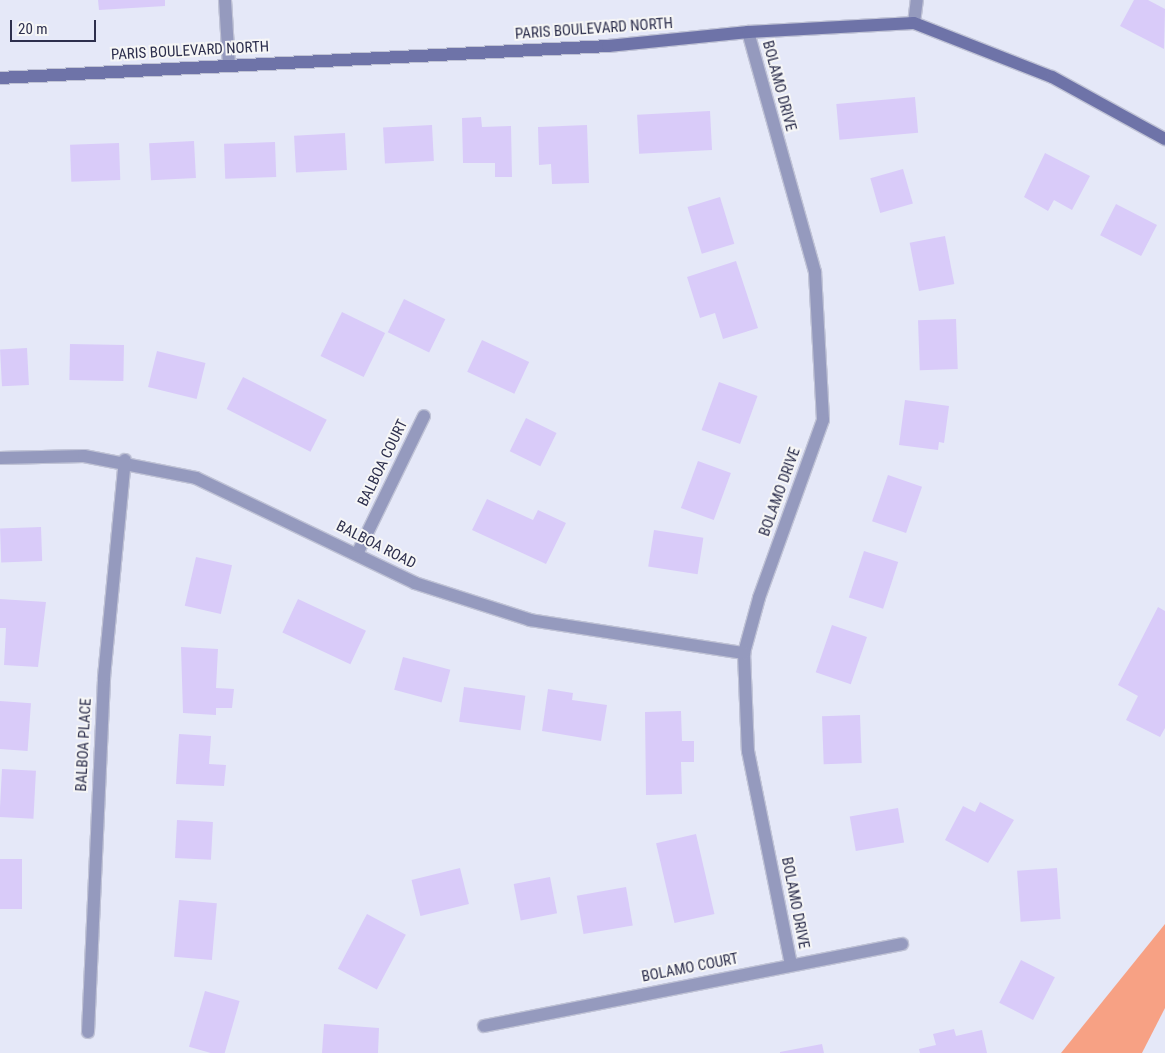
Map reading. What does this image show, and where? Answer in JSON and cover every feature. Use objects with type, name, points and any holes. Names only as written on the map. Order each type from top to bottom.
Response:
[{"type":"street","points":[[225,0],[229,65]]},
{"type":"street","points":[[914,23],[917,0]]},
{"type":"street","name":"PARIS BOULEVARD NORTH","points":[[0,78],[608,46],[748,32],[914,23],[1052,77],[1165,139]]},
{"type":"street","name":"BOLAMO DRIVE","points":[[748,32],[816,272],[823,420],[759,598],[744,653],[748,750],[791,964]]},
{"type":"street","name":"BALBOA COURT","points":[[358,552],[424,416]]},
{"type":"street","name":"BALBOA ROAD","points":[[0,458],[84,456],[125,460],[230,491],[358,552],[415,583],[530,620],[744,653]]},
{"type":"street","name":"BALBOA PLACE","points":[[88,1032],[104,677],[125,460]]},
{"type":"street","name":"BOLAMO COURT","points":[[484,1026],[791,964],[902,944]]},
{"type":"shaded area","points":[[1165,924],[1165,1008],[1142,1053],[1061,1053]]},
{"type":"building","points":[[98,0],[165,0],[165,6],[99,10]]},
{"type":"building","points":[[1134,0],[1148,0],[1165,9],[1164,49],[1120,26]]},
{"type":"building","points":[[915,97],[918,133],[839,140],[836,104]]},
{"type":"building","points":[[710,111],[712,150],[639,154],[637,115]]},
{"type":"building","points":[[481,117],[482,127],[511,126],[512,177],[495,177],[495,163],[463,163],[462,118]]},
{"type":"building","points":[[432,125],[434,161],[385,164],[383,128]]},
{"type":"building","points":[[587,125],[589,183],[552,184],[551,164],[539,165],[538,127]]},
{"type":"building","points":[[345,133],[347,170],[296,173],[294,136]]},
{"type":"building","points":[[194,141],[196,178],[151,180],[149,143]]},
{"type":"building","points":[[275,142],[276,177],[225,179],[224,144]]},
{"type":"building","points":[[119,143],[120,180],[71,182],[70,145]]},
{"type":"building","points":[[1045,153],[1090,176],[1072,210],[1054,200],[1048,211],[1024,197]]},
{"type":"building","points":[[903,169],[913,204],[880,213],[870,178]]},
{"type":"building","points":[[720,197],[734,244],[702,254],[687,207]]},
{"type":"building","points":[[1116,204],[1157,225],[1141,256],[1100,235]]},
{"type":"building","points":[[945,236],[954,284],[919,291],[910,243]]},
{"type":"building","points":[[736,261],[758,328],[723,339],[715,313],[700,318],[687,277]]},
{"type":"building","points":[[404,299],[445,319],[429,352],[388,332]]},
{"type":"building","points":[[342,312],[385,333],[364,377],[321,356]]},
{"type":"building","points":[[956,319],[958,369],[920,370],[918,320]]},
{"type":"building","points":[[482,340],[529,362],[514,394],[467,372]]},
{"type":"building","points":[[70,344],[124,345],[123,381],[69,380]]},
{"type":"building","points":[[27,348],[29,385],[2,386],[0,349]]},
{"type":"building","points":[[157,351],[206,363],[197,399],[148,387]]},
{"type":"building","points":[[243,377],[327,420],[310,452],[227,409]]},
{"type":"building","points":[[719,382],[758,396],[740,444],[702,430]]},
{"type":"building","points":[[905,400],[949,406],[944,443],[939,442],[938,450],[899,445]]},
{"type":"building","points":[[526,418],[557,433],[540,466],[510,451]]},
{"type":"building","points":[[698,461],[731,473],[714,520],[681,508]]},
{"type":"building","points":[[888,475],[922,487],[906,533],[872,521]]},
{"type":"building","points":[[487,499],[533,520],[538,510],[566,523],[546,564],[472,530]]},
{"type":"building","points":[[41,527],[42,561],[1,562],[0,528]]},
{"type":"building","points":[[654,530],[703,538],[698,574],[648,567]]},
{"type":"building","points":[[864,551],[898,562],[883,609],[849,598]]},
{"type":"building","points":[[196,557],[232,565],[221,614],[185,606]]},
{"type":"building","points":[[0,599],[46,602],[38,667],[4,665],[6,628],[0,628]]},
{"type":"building","points":[[298,599],[366,631],[350,664],[282,633]]},
{"type":"building","points":[[1158,607],[1165,611],[1165,728],[1160,737],[1126,720],[1138,696],[1118,685]]},
{"type":"building","points":[[832,625],[867,637],[851,684],[816,672]]},
{"type":"building","points":[[181,647],[218,649],[216,688],[234,689],[232,708],[216,708],[216,715],[183,713]]},
{"type":"building","points":[[403,657],[450,670],[442,703],[394,690]]},
{"type":"building","points":[[464,687],[525,696],[521,730],[459,722]]},
{"type":"building","points":[[548,689],[573,693],[572,700],[607,705],[601,741],[542,731]]},
{"type":"building","points":[[0,701],[31,703],[28,751],[0,749]]},
{"type":"building","points":[[681,711],[682,741],[694,741],[694,762],[681,762],[682,794],[646,795],[645,712]]},
{"type":"building","points":[[860,715],[862,763],[824,764],[822,716]]},
{"type":"building","points":[[179,734],[211,736],[209,764],[226,765],[224,786],[176,784]]},
{"type":"building","points":[[2,769],[36,771],[33,819],[0,817]]},
{"type":"building","points":[[980,802],[1014,820],[988,863],[945,840],[963,806],[975,812]]},
{"type":"building","points":[[898,808],[904,842],[856,851],[850,817]]},
{"type":"building","points":[[177,820],[213,822],[211,860],[175,858]]},
{"type":"building","points":[[696,834],[714,914],[674,923],[656,843]]},
{"type":"building","points":[[0,859],[22,859],[22,909],[0,909]]},
{"type":"building","points":[[460,868],[469,904],[420,916],[411,880]]},
{"type":"building","points":[[1057,868],[1061,919],[1021,922],[1017,871]]},
{"type":"building","points":[[550,877],[557,913],[521,920],[514,884]]},
{"type":"building","points":[[626,887],[633,925],[584,934],[577,896]]},
{"type":"building","points":[[179,900],[217,903],[212,960],[174,957]]},
{"type":"building","points":[[367,914],[406,935],[377,989],[338,969]]},
{"type":"building","points":[[1021,960],[1055,977],[1033,1020],[999,1003]]},
{"type":"building","points":[[205,991],[240,1001],[225,1053],[211,1053],[189,1047]]},
{"type":"building","points":[[324,1024],[379,1028],[378,1053],[322,1053]]},
{"type":"building","points":[[954,1029],[956,1036],[982,1030],[987,1053],[920,1053],[919,1049],[936,1045],[933,1034]]},
{"type":"building","points":[[822,1044],[824,1053],[780,1053],[780,1052]]}]
